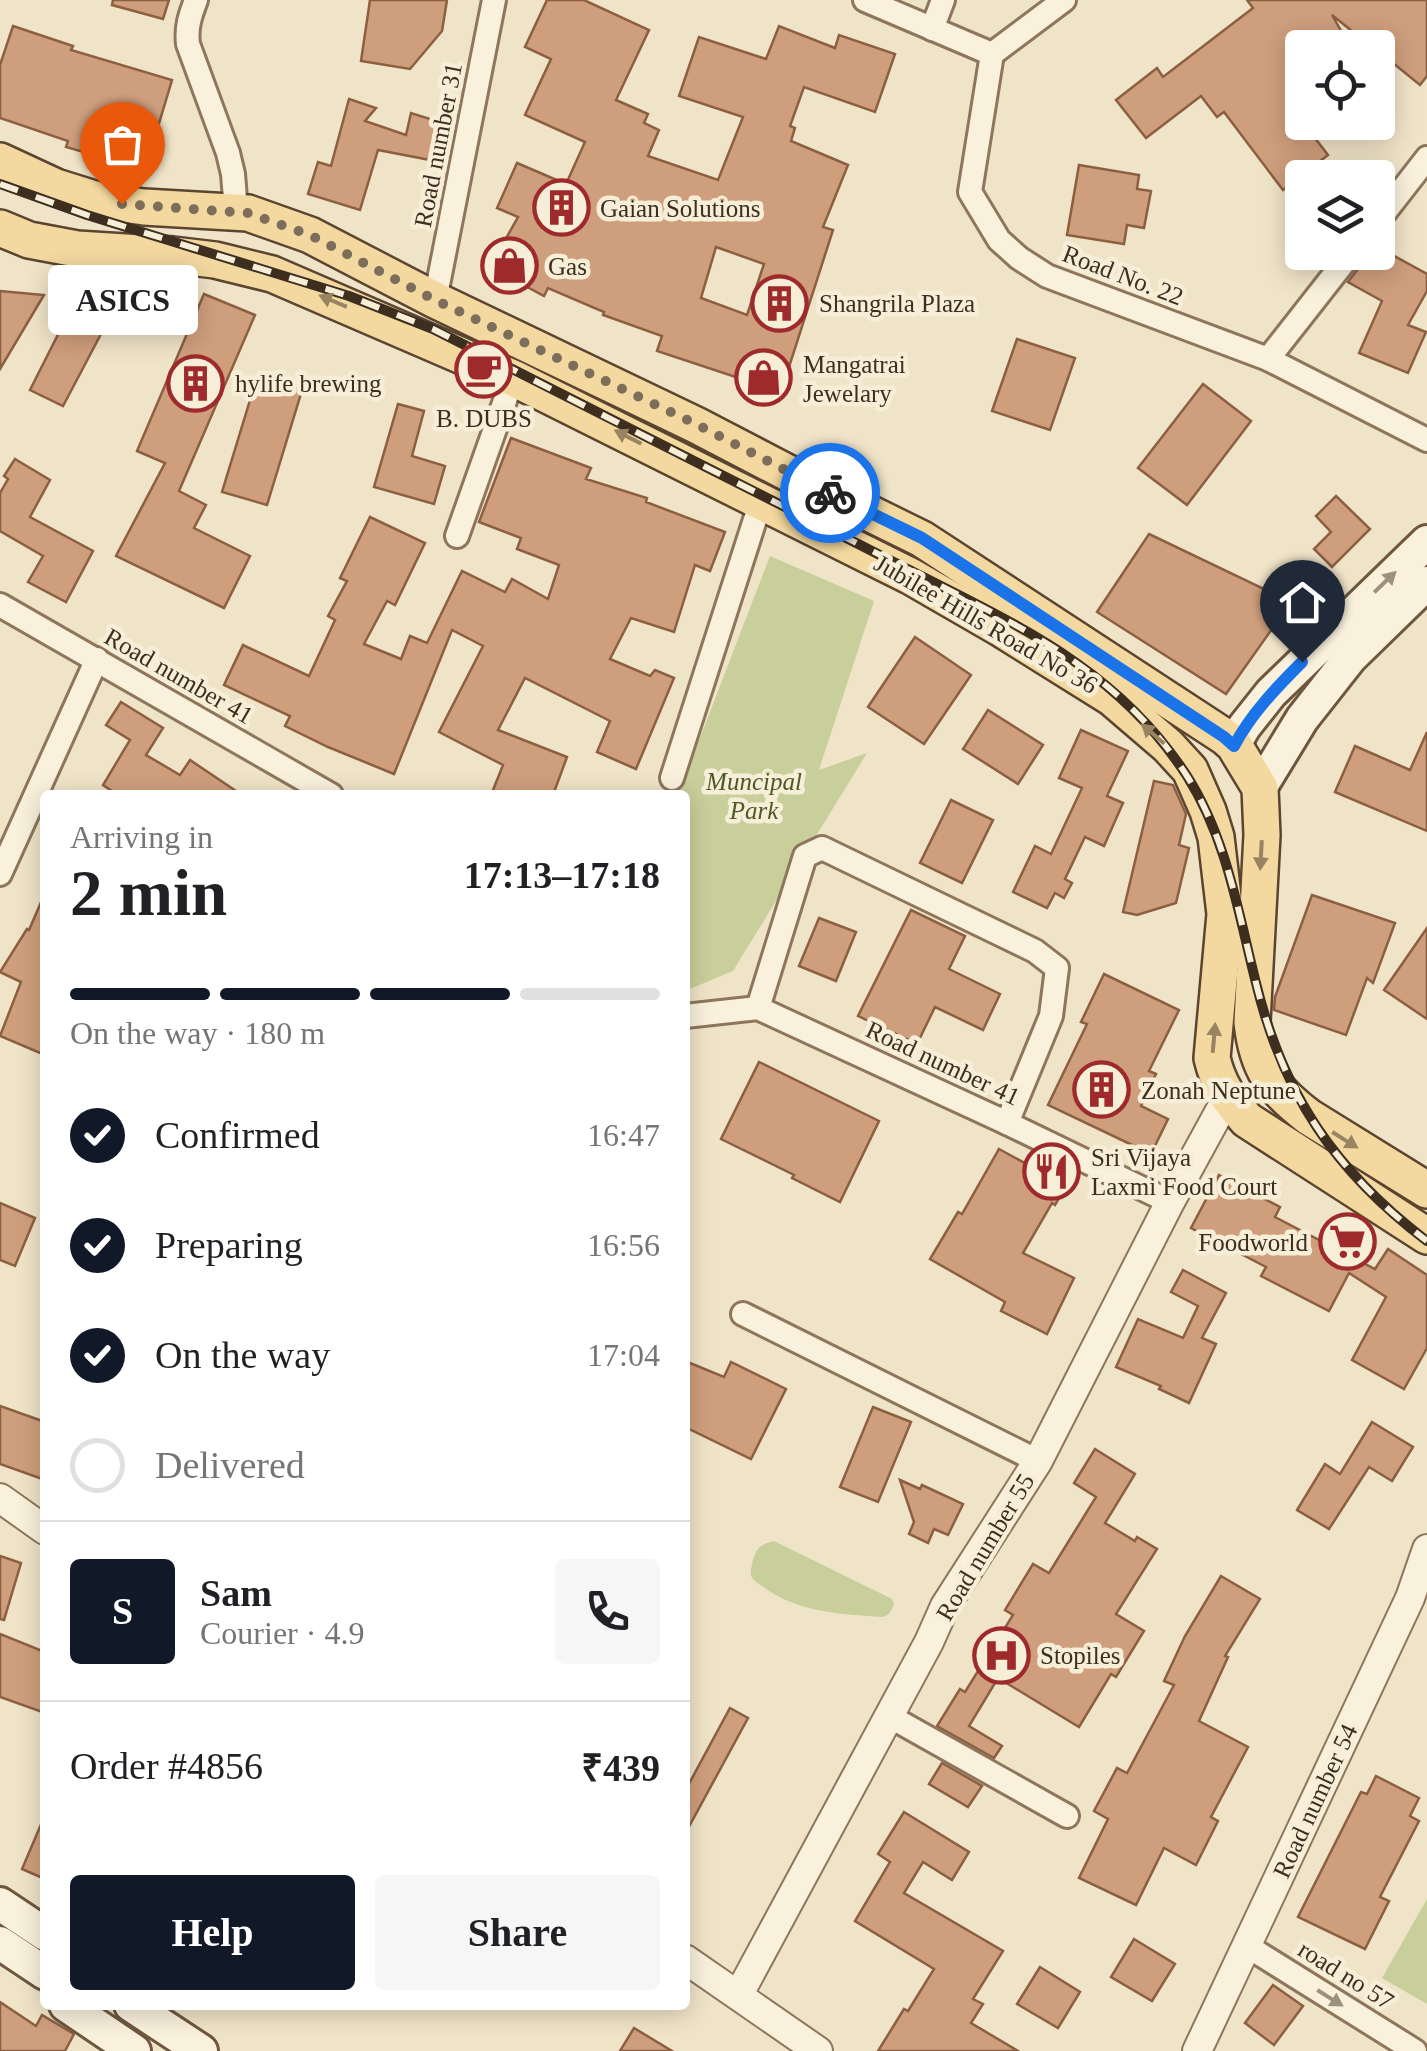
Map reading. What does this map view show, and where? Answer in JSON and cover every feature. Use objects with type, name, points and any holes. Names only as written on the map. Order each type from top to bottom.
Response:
[{"type":"main road","name":"Jubilee Hills Road No 36","points":[[0,161],[56,187],[102,201],[236,211],[310,235],[922,538],[1224,737],[1239,736],[1260,788],[1262,835],[1252,1022],[1255,1050],[1266,1074],[1292,1104],[1427,1190]]},
{"type":"main road","name":"Jubilee Hills Road No 36","points":[[0,228],[30,240],[76,249],[214,260],[272,274],[513,378],[910,576],[1112,698],[1190,770],[1216,837],[1225,914],[1212,1058],[1227,1098]]},
{"type":"main road","points":[[676,461],[696,424]]},
{"type":"main road","points":[[1239,736],[1271,693],[1427,542]]},
{"type":"main road","points":[[1260,788],[1302,719],[1350,658],[1427,583]]},
{"type":"main road","points":[[1271,693],[1272,712],[1279,718],[1288,722],[1302,719]]},
{"type":"main road","points":[[1227,1098],[1246,1120],[1427,1236]]},
{"type":"main road","points":[[0,1904],[40,1931]]},
{"type":"main road","points":[[0,1920],[40,1946]]},
{"type":"main road","points":[[0,1943],[40,1971]]},
{"type":"main road","points":[[0,1960],[40,1988]]},
{"type":"main road","points":[[73,2010],[134,2051]]},
{"type":"main road","points":[[99,2010],[160,2051]]},
{"type":"main road","points":[[138,2010],[201,2051]]},
{"type":"main road","points":[[160,2010],[222,2051]]},
{"type":"street","points":[[196,0],[186,31],[188,44],[228,153],[236,211]]},
{"type":"street","name":"Road number 31","points":[[435,300],[494,0]]},
{"type":"street","points":[[865,0],[992,54],[1064,0]]},
{"type":"street","points":[[932,29],[943,0]]},
{"type":"street","name":"Road No. 22","points":[[992,54],[970,192],[999,240],[1019,258],[1047,276],[1268,359],[1427,440]]},
{"type":"street","points":[[1395,199],[1427,158]]},
{"type":"street","points":[[1268,359],[1338,270]]},
{"type":"street","points":[[457,536],[513,378]]},
{"type":"street","points":[[672,778],[760,501]]},
{"type":"street","name":"Road number 41","points":[[0,605],[321,790]]},
{"type":"street","points":[[0,874],[96,659]]},
{"type":"street","points":[[690,1015],[758,1008],[806,856],[822,848],[1035,951],[1057,968],[1051,1016],[1007,1123]]},
{"type":"street","name":"Road number 41","points":[[758,1008],[1170,1202]]},
{"type":"street","name":"Road number 55","points":[[739,1994],[946,1606],[1038,1461],[1227,1098]]},
{"type":"street","points":[[744,1314],[1038,1461]]},
{"type":"street","points":[[0,1498],[40,1526]]},
{"type":"street","name":"Road number 54","points":[[1197,2051],[1418,1603],[1427,1549]]},
{"type":"street","points":[[889,1716],[1067,1816]]},
{"type":"street","name":"road no 57","points":[[1247,1946],[1415,2051]]},
{"type":"street","points":[[690,1962],[818,2051]]},
{"type":"green space","name":"Muncipal Park","points":[[770,556],[874,601],[819,770],[867,753],[733,971],[690,989],[690,790],[680,790]]},
{"type":"green space","points":[[774,1541],[892,1599],[894,1605],[889,1614],[883,1617],[820,1610],[776,1595],[751,1574],[758,1549]]},
{"type":"green space","points":[[1427,1899],[1427,2004],[1382,1978]]},
{"type":"building","points":[[113,0],[169,0],[163,19],[112,5]]},
{"type":"building","points":[[370,0],[447,0],[442,31],[410,69],[361,61]]},
{"type":"building","points":[[547,0],[584,0],[649,30],[616,100],[648,114],[644,123],[659,130],[648,156],[718,180],[743,117],[679,96],[699,37],[766,59],[779,26],[835,48],[839,35],[895,54],[875,112],[804,87],[790,126],[795,128],[791,141],[848,165],[823,227],[833,230],[781,392],[657,351],[662,336],[603,315],[604,312],[548,288],[544,296],[490,267],[518,217],[497,208],[517,163],[566,184],[585,142],[525,115],[551,59],[525,47]],"holes":[[[716,247],[764,264],[747,315],[701,298]]]},
{"type":"building","points":[[1247,0],[1427,0],[1427,76],[1420,85],[1395,65],[1395,30],[1351,30],[1332,15],[1341,30],[1285,30],[1285,140],[1317,140],[1328,155],[1322,160],[1285,160],[1283,190],[1224,112],[1217,117],[1201,96],[1146,138],[1116,100],[1157,68],[1163,77],[1253,8]]},
{"type":"building","points":[[13,26],[73,46],[71,50],[172,80],[145,170],[66,147],[68,141],[0,118],[0,65]]},
{"type":"building","points":[[349,99],[376,108],[365,121],[406,135],[411,113],[443,123],[430,160],[378,150],[360,210],[308,194],[318,162],[331,166]]},
{"type":"building","points":[[1079,165],[1139,175],[1137,189],[1151,191],[1144,228],[1127,225],[1124,244],[1067,235]]},
{"type":"building","points":[[1395,256],[1427,274],[1427,291],[1408,325],[1426,332],[1408,373],[1359,353],[1382,301],[1348,282],[1357,270],[1395,270]]},
{"type":"building","points":[[0,291],[44,295],[0,369]]},
{"type":"building","points":[[204,294],[255,315],[179,491],[206,505],[194,528],[250,556],[224,608],[116,556],[165,463],[137,451]]},
{"type":"building","points":[[121,296],[63,406],[30,390],[76,299]]},
{"type":"building","points":[[1017,339],[1075,358],[1050,430],[992,411]]},
{"type":"building","points":[[258,374],[303,387],[267,505],[222,492]]},
{"type":"building","points":[[1203,384],[1251,421],[1187,505],[1138,468]]},
{"type":"building","points":[[398,404],[424,411],[412,456],[445,466],[434,504],[374,487]]},
{"type":"building","points":[[511,438],[591,468],[586,479],[647,498],[646,502],[725,532],[710,571],[695,565],[674,632],[631,618],[610,659],[650,676],[655,670],[674,678],[636,769],[597,752],[610,721],[525,678],[498,730],[567,757],[555,790],[493,790],[503,765],[439,732],[483,646],[452,630],[394,774],[285,726],[290,716],[224,685],[243,645],[309,676],[335,620],[328,616],[347,581],[340,578],[370,517],[425,543],[395,605],[387,601],[364,644],[401,659],[410,636],[427,643],[462,571],[505,592],[512,579],[548,599],[559,565],[517,549],[521,538],[479,522]]},
{"type":"building","points":[[15,459],[50,480],[30,517],[93,551],[66,602],[28,582],[43,556],[0,531],[0,493],[8,479],[4,476]]},
{"type":"building","points":[[1336,496],[1370,529],[1332,567],[1314,549],[1331,532],[1316,516]]},
{"type":"building","points":[[1149,534],[1291,602],[1226,694],[1097,612]]},
{"type":"building","points":[[915,637],[971,675],[924,744],[868,707]]},
{"type":"building","points":[[121,702],[163,728],[146,755],[180,775],[190,760],[235,790],[110,790],[103,785],[130,740],[106,725]]},
{"type":"building","points":[[988,710],[1043,745],[1018,784],[963,749]]},
{"type":"building","points":[[1081,730],[1128,751],[1107,796],[1123,803],[1104,846],[1085,837],[1065,879],[1072,883],[1064,898],[1055,893],[1047,908],[1013,892],[1035,846],[1051,854],[1082,788],[1059,778]]},
{"type":"building","points":[[1427,732],[1427,831],[1335,792],[1355,746],[1410,770]]},
{"type":"building","points":[[1154,781],[1173,785],[1186,814],[1179,845],[1189,848],[1176,903],[1137,915],[1123,912]]},
{"type":"building","points":[[951,800],[993,820],[962,883],[920,863]]},
{"type":"building","points":[[1312,895],[1395,923],[1373,983],[1367,978],[1346,1035],[1274,1010],[1275,997]]},
{"type":"building","points":[[40,905],[40,1053],[0,1036],[21,982],[0,972],[29,930]]},
{"type":"building","points":[[911,910],[965,936],[949,969],[1000,994],[983,1030],[935,1007],[917,1044],[858,1016]]},
{"type":"building","points":[[819,918],[856,932],[836,981],[799,966]]},
{"type":"building","points":[[1427,928],[1427,1019],[1384,990]]},
{"type":"building","points":[[1104,974],[1179,1010],[1149,1071],[1156,1074],[1141,1106],[1168,1119],[1151,1154],[1048,1105],[1087,1024],[1081,1022]]},
{"type":"building","points":[[759,1062],[879,1121],[840,1202],[721,1139]]},
{"type":"building","points":[[999,1149],[1064,1190],[1023,1253],[1074,1278],[1047,1334],[1001,1311],[1005,1302],[930,1259],[958,1212],[962,1214]]},
{"type":"building","points":[[1219,1175],[1280,1207],[1275,1217],[1375,1269],[1388,1249],[1427,1275],[1427,1348],[1404,1389],[1352,1360],[1386,1297],[1349,1273],[1329,1311],[1261,1276],[1266,1267],[1191,1228]]},
{"type":"building","points":[[0,1203],[35,1218],[15,1266],[0,1260]]},
{"type":"building","points":[[1183,1270],[1226,1293],[1202,1338],[1216,1344],[1189,1403],[1116,1367],[1138,1319],[1183,1338],[1198,1306],[1171,1292]]},
{"type":"building","points":[[731,1362],[786,1389],[751,1459],[690,1429],[690,1363],[724,1377]]},
{"type":"building","points":[[0,1406],[40,1420],[40,1478],[0,1464]]},
{"type":"building","points":[[873,1407],[911,1422],[878,1502],[840,1487]]},
{"type":"building","points":[[1372,1422],[1413,1447],[1392,1481],[1369,1467],[1329,1529],[1297,1510],[1325,1464],[1340,1474]]},
{"type":"building","points":[[1095,1449],[1135,1474],[1105,1523],[1157,1549],[1116,1614],[1144,1631],[1116,1677],[1111,1674],[1079,1727],[998,1678],[969,1726],[1002,1746],[994,1758],[937,1726],[960,1689],[965,1692],[1013,1615],[1005,1610],[1033,1564],[1049,1573],[1096,1497],[1074,1483]]},
{"type":"building","points":[[900,1480],[920,1489],[922,1485],[963,1504],[948,1535],[934,1529],[928,1543],[909,1534],[914,1522]]},
{"type":"building","points":[[0,1556],[21,1563],[4,1620],[0,1619]]},
{"type":"building","points":[[1221,1576],[1260,1599],[1225,1656],[1228,1657],[1199,1721],[1248,1747],[1211,1817],[1218,1821],[1196,1865],[1164,1848],[1136,1905],[1079,1878],[1108,1819],[1094,1811],[1117,1768],[1127,1773],[1174,1685],[1164,1681],[1185,1636]]},
{"type":"building","points":[[0,1634],[40,1650],[40,1711],[0,1697]]},
{"type":"building","points":[[730,1708],[748,1718],[690,1825],[690,1782]]},
{"type":"building","points":[[942,1763],[982,1786],[968,1807],[929,1784]]},
{"type":"building","points":[[1376,1776],[1419,1798],[1410,1816],[1419,1821],[1380,1897],[1389,1901],[1365,1949],[1298,1917],[1361,1792],[1367,1794]]},
{"type":"building","points":[[904,1812],[969,1852],[952,1880],[923,1862],[904,1893],[1003,1951],[973,1999],[983,2004],[971,2023],[1018,2051],[878,2051],[934,1969],[855,1921],[890,1862],[878,1854]]},
{"type":"building","points":[[40,1827],[40,1877],[22,1869]]},
{"type":"building","points":[[1134,1939],[1175,1964],[1152,2001],[1111,1977]]},
{"type":"building","points":[[1040,1967],[1080,1992],[1058,2028],[1017,2004]]},
{"type":"building","points":[[1273,1985],[1303,2006],[1274,2045],[1245,2023]]},
{"type":"building","points":[[0,2002],[36,2026],[42,2015],[74,2034],[65,2051],[0,2051]]},
{"type":"building","points":[[634,2028],[672,2051],[620,2051]]},
{"type":"railway","points":[[0,184],[349,296],[433,329],[976,604],[1077,663],[1136,713],[1187,776],[1222,850],[1267,1023],[1298,1096],[1340,1159],[1395,1215],[1427,1241]]},
{"type":"way so far","points":[[122,204],[248,213],[310,235],[830,493]]},
{"type":"place","name":"ASICS","points":[[122,204]]},
{"type":"place","name":"Gaian Solutions","points":[[561,208]]},
{"type":"place","name":"Gas","points":[[509,266]]},
{"type":"place","name":"Shangrila Plaza","points":[[780,303]]},
{"type":"place","name":"B. DUBS","points":[[484,369]]},
{"type":"place","name":"Mangatrai Jewelary","points":[[764,378]]},
{"type":"place","name":"hylife brewing","points":[[196,383]]},
{"type":"place","name":"Zonah Neptune","points":[[1102,1090]]},
{"type":"place","name":"Sri Vijaya Laxmi Food Court","points":[[1052,1171]]},
{"type":"place","name":"Foodworld","points":[[1347,1242]]},
{"type":"place","name":"Stopiles","points":[[1001,1655]]},
{"type":"route","points":[[830,493],[922,538],[1234,746],[1271,693],[1302,662]]}]
